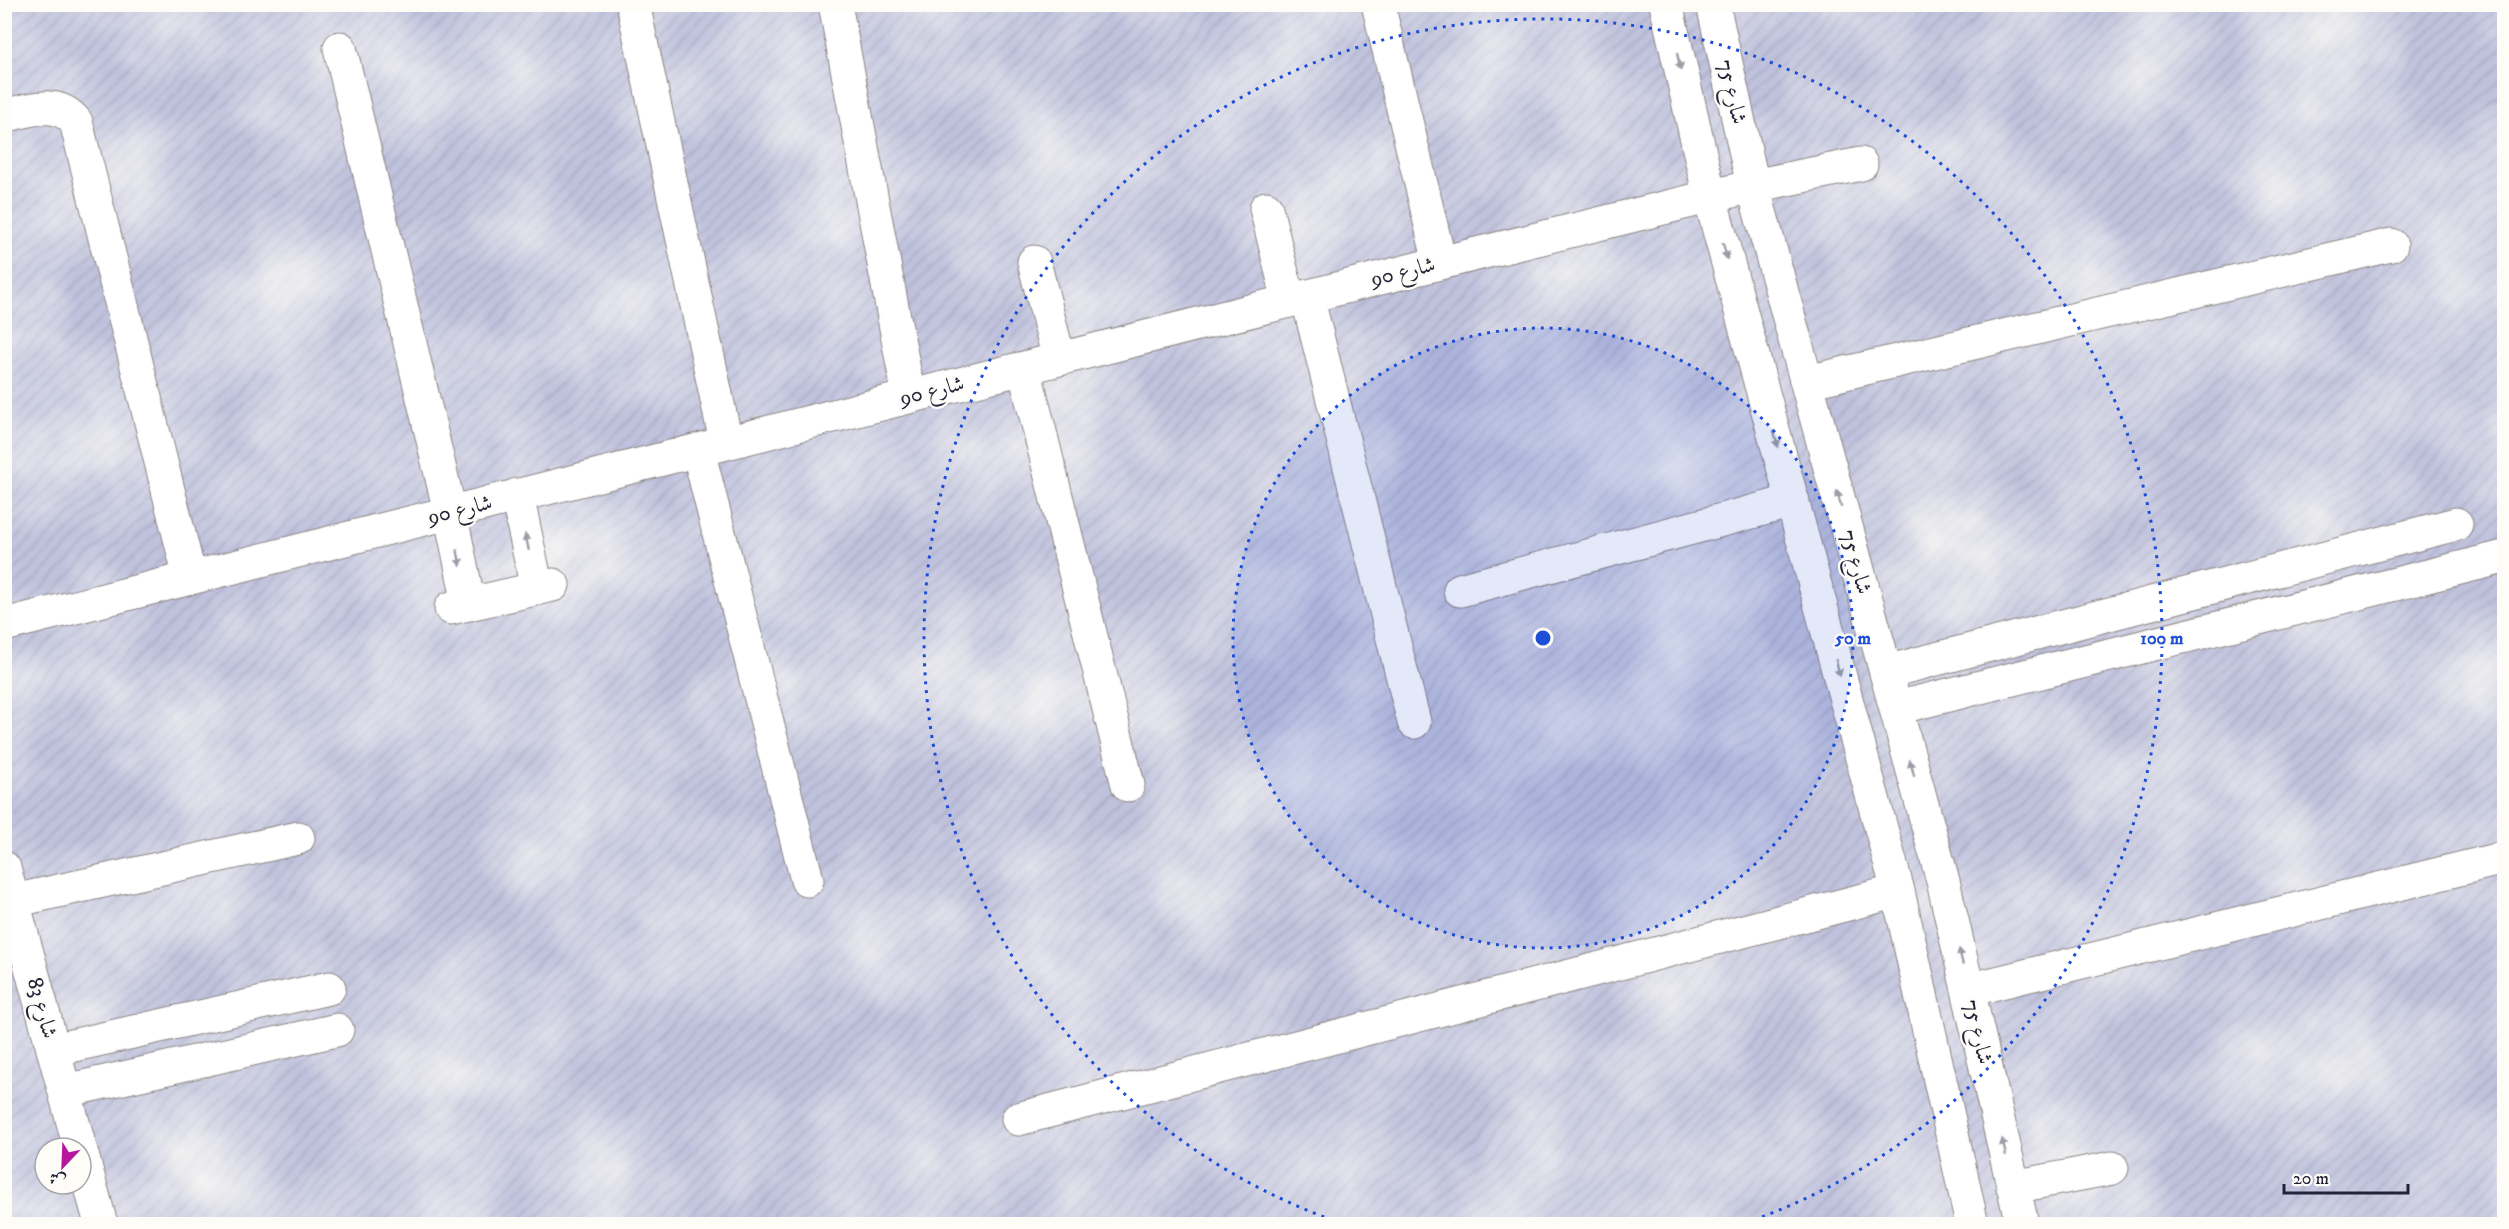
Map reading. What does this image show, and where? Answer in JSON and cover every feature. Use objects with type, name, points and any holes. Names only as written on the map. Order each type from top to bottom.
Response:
[{"type":"lane","points":[[633,4],[712,446],[807,880]]},
{"type":"lane","points":[[835,4],[909,397]]},
{"type":"lane","points":[[1378,4],[1440,263]]},
{"type":"lane","name":"شارع 75","points":[[1666,4],[1710,196],[1898,891],[1972,1224]]},
{"type":"lane","name":"شارع 75","points":[[1713,4],[1754,186],[1943,881],[2022,1224]]},
{"type":"lane","points":[[340,48],[450,512],[460,606],[545,587],[518,495]]},
{"type":"lane","points":[[4,117],[38,108],[55,107],[64,110],[76,122],[190,578]]},
{"type":"lane","name":"شارع 90","points":[[4,625],[1298,298],[1710,196],[1861,164]]},
{"type":"lane","points":[[1266,208],[1298,298],[1414,722]]},
{"type":"lane","points":[[1807,382],[2391,245]]},
{"type":"lane","points":[[1034,262],[1059,359]]},
{"type":"lane","points":[[1024,368],[1128,785]]},
{"type":"lane","points":[[1460,590],[1793,501]]},
{"type":"lane","points":[[1886,672],[2456,524]]},
{"type":"lane","points":[[1896,708],[2505,557]]},
{"type":"lane","points":[[13,901],[298,838]]},
{"type":"lane","points":[[1968,990],[2505,858]]},
{"type":"lane","name":"شارع 83","points":[[4,868],[77,1136]]},
{"type":"lane","points":[[1018,1119],[1898,891]]},
{"type":"lane","points":[[53,1050],[328,988]]},
{"type":"lane","points":[[65,1091],[337,1030]]},
{"type":"lane","points":[[2013,1187],[2112,1168]]},
{"type":"lane","name":"شارع 83","points":[[93,1194],[101,1224]]},
{"type":"shaded area","points":[[5,5],[2504,5],[2504,1224],[5,1224]]}]
